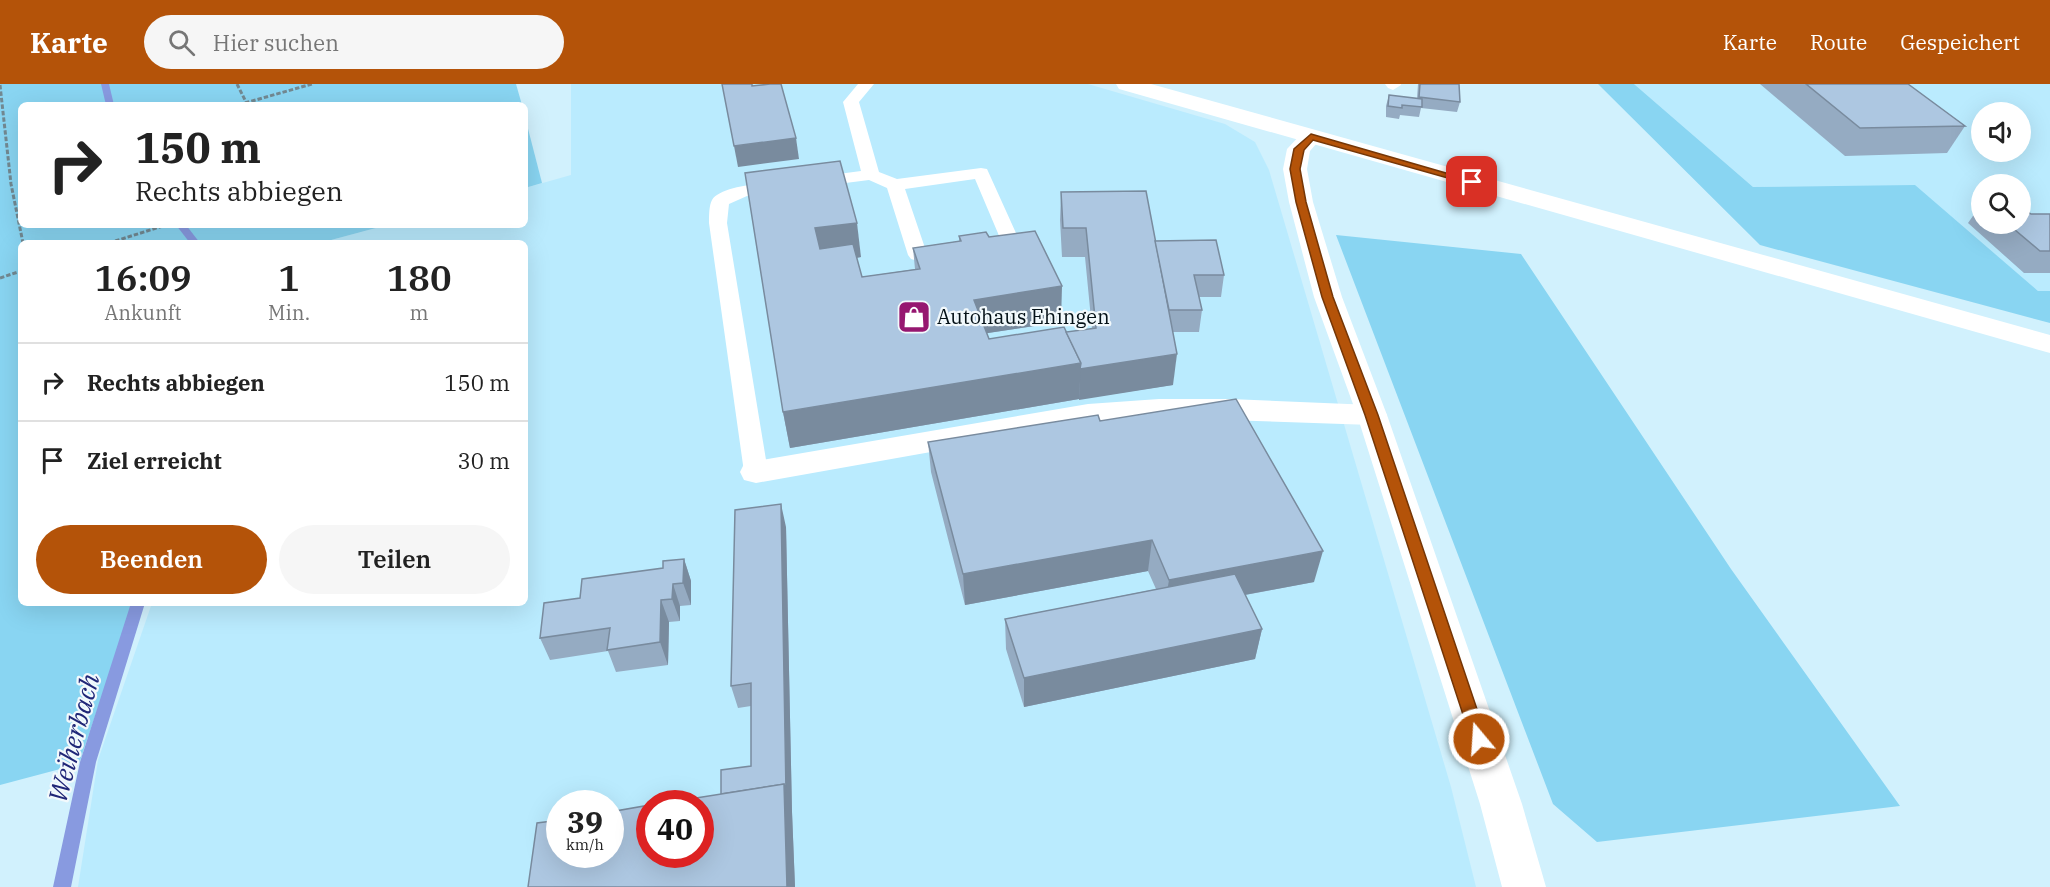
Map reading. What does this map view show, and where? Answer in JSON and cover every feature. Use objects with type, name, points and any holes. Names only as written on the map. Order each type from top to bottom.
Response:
[{"type":"street","points":[[1139,85],[1311,137],[2050,344]]},
{"type":"street","points":[[1311,137],[1299,149],[1295,169],[1301,202],[1328,297],[1372,415],[1497,793],[1524,887]]},
{"type":"street","points":[[756,472],[1088,414],[1134,409],[1200,408],[1372,415]]},
{"type":"lane","points":[[866,84],[851,102],[871,175]]},
{"type":"lane","points":[[756,472],[718,223],[720,201],[743,191],[871,175],[895,184],[981,173],[1011,242],[918,255],[895,184]]},
{"type":"path","points":[[237,84],[245,102]]},
{"type":"path","points":[[253,102],[312,84]]},
{"type":"path","points":[[0,85],[11,184],[18,218]]},
{"type":"path","points":[[118,240],[156,228]]},
{"type":"path","points":[[0,278],[18,272]]},
{"type":"shaded area","points":[[0,84],[516,84],[521,102],[18,102],[18,228],[376,228],[331,240],[18,240],[18,606],[132,606],[79,764],[0,785]]},
{"type":"shaded area","points":[[571,84],[1088,84],[1225,124],[1255,142],[1269,170],[1451,787],[1476,887],[78,887],[98,760],[151,606],[528,606],[528,240],[331,240],[376,228],[528,228],[528,187],[571,175]]},
{"type":"shaded area","points":[[1598,84],[1634,84],[1753,187],[1915,185],[2038,291],[2050,291],[2050,323],[1760,245]]},
{"type":"shaded area","points":[[1634,84],[2050,84],[2050,291],[2038,291],[1971,234],[2031,234],[2031,174],[1971,174],[1971,234],[1915,186],[1753,187]]},
{"type":"shaded area","points":[[528,129],[542,183],[528,187]]},
{"type":"shaded area","points":[[1336,235],[1521,254],[1731,569],[1900,806],[1597,842],[1553,804]]},
{"type":"building","points":[[722,84],[752,84],[752,86],[781,84],[796,138],[734,146]]},
{"type":"building","points":[[1420,84],[1459,84],[1460,102],[1419,97]]},
{"type":"building","points":[[1806,84],[1908,84],[1965,126],[1860,128]]},
{"type":"building","points":[[1389,95],[1422,99],[1422,107],[1388,106]]},
{"type":"building","name":"Autohaus Ehingen","points":[[840,161],[857,223],[815,228],[820,249],[853,244],[862,277],[920,269],[913,248],[961,241],[959,236],[986,232],[989,237],[1035,231],[1062,286],[974,300],[989,339],[1064,327],[1081,363],[783,412],[745,173]]},
{"type":"building","points":[[1146,191],[1177,354],[1080,369],[1081,363],[1066,332],[1096,328],[1086,228],[1063,228],[1061,192]]},
{"type":"building","points":[[2031,214],[2050,214],[2050,251],[2040,251],[2020,234],[2031,234]]},
{"type":"building","points":[[1216,240],[1224,275],[1194,275],[1202,310],[1169,310],[1155,241]]},
{"type":"building","points":[[1236,399],[1323,551],[1169,580],[1152,540],[963,574],[928,442],[1098,415],[1100,421]]},
{"type":"building","points":[[781,504],[786,792],[784,784],[721,794],[721,770],[751,766],[751,683],[731,686],[735,510]]},
{"type":"building","points":[[684,559],[683,583],[673,584],[672,599],[661,600],[660,642],[607,650],[610,628],[540,638],[544,603],[580,598],[582,579],[663,568],[663,561]]},
{"type":"building","points":[[1235,574],[1262,629],[1024,678],[1005,619]]},
{"type":"building","points":[[784,784],[787,887],[528,887],[537,823],[546,822],[546,868],[624,868],[624,810],[636,807],[636,868],[714,868],[714,795]]},
{"type":"waterway","name":"Weiherbach","points":[[105,84],[109,102]]},
{"type":"waterway","name":"Weiherbach","points":[[183,228],[193,240]]},
{"type":"waterway","name":"Weiherbach","points":[[62,887],[88,762],[137,606]]},
{"type":"place","name":"Autohaus Ehingen","points":[[914,317]]},
{"type":"route","points":[[1472,182],[1311,137],[1299,149],[1295,169],[1301,202],[1328,297],[1372,415],[1479,739]]}]
